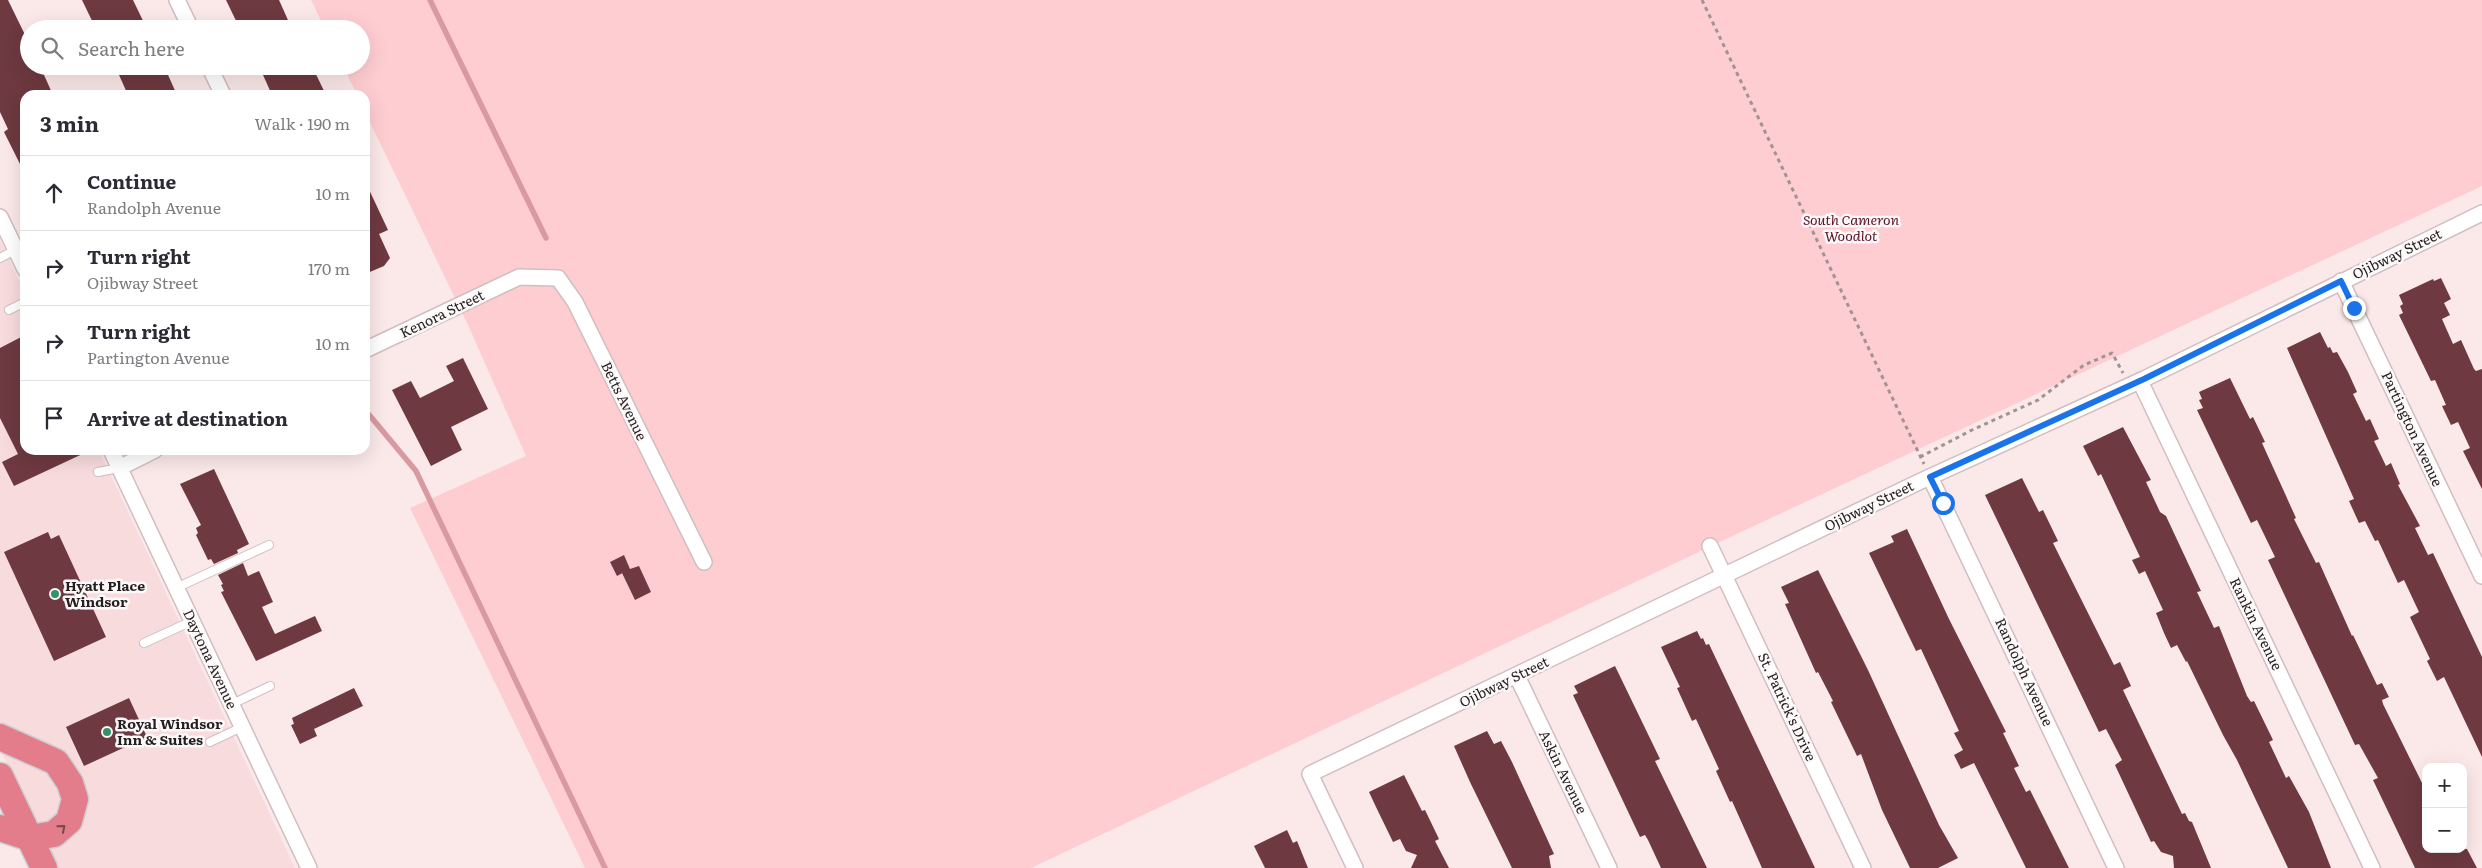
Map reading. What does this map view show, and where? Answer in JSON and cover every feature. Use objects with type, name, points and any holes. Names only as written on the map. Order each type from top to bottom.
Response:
[{"type":"highway","points":[[0,737],[56,762],[73,791],[75,799],[69,821],[54,834],[30,838],[0,828]]},
{"type":"highway","points":[[0,776],[44,868]]},
{"type":"street","points":[[177,0],[187,20]]},
{"type":"street","points":[[213,75],[221,90]]},
{"type":"street","name":"Ojibway Street","points":[[1355,868],[1310,774],[1724,576],[1927,471],[2140,381],[2482,213]]},
{"type":"street","points":[[0,217],[20,260]]},
{"type":"street","name":"Kenora Street","points":[[370,348],[519,277]]},
{"type":"street","name":"Betts Avenue","points":[[519,277],[558,278],[575,302],[704,562]]},
{"type":"street","name":"Partington Avenue","points":[[2341,281],[2482,576]]},
{"type":"street","name":"Rankin Avenue","points":[[2140,381],[2372,868]]},
{"type":"street","name":"Daytona Avenue","points":[[113,455],[309,868]]},
{"type":"street","points":[[119,468],[145,455]]},
{"type":"street","name":"Randolph Avenue","points":[[1927,471],[2116,868]]},
{"type":"street","name":"St. Patrick's Drive","points":[[1710,546],[1864,868]]},
{"type":"street","name":"Askin Avenue","points":[[1517,676],[1609,868]]},
{"type":"lane","points":[[0,258],[15,250]]},
{"type":"lane","points":[[9,310],[20,304]]},
{"type":"lane","points":[[98,472],[119,468]]},
{"type":"lane","points":[[176,588],[270,545]]},
{"type":"lane","points":[[144,643],[192,621]]},
{"type":"lane","points":[[232,704],[270,686]]},
{"type":"lane","points":[[210,742],[242,727]]},
{"type":"path","points":[[1702,0],[1927,471]]},
{"type":"path","points":[[1920,457],[1972,430],[2038,400],[2084,365],[2112,353],[2123,373]]},
{"type":"shaded area","points":[[0,240],[20,282],[20,455],[101,455],[295,868],[57,868],[0,749]]},
{"type":"green space","name":"South Cameron Woodlot","points":[[311,0],[2482,0],[2482,186],[1741,532],[1031,868],[585,868],[410,508],[526,456],[468,325],[370,122],[370,90],[355,90],[347,75],[370,75],[370,20],[321,20]]},
{"type":"building","points":[[0,0],[8,0],[20,25],[20,75],[44,75],[51,90],[20,90],[20,164],[4,132],[8,129],[0,112]]},
{"type":"building","points":[[82,0],[133,0],[143,20],[92,20]]},
{"type":"building","points":[[226,0],[279,0],[288,20],[236,20]]},
{"type":"building","points":[[119,75],[168,75],[175,90],[126,90]]},
{"type":"building","points":[[263,75],[316,75],[324,90],[270,90]]},
{"type":"building","points":[[370,192],[388,230],[379,234],[390,258],[384,266],[370,272]]},
{"type":"building","points":[[2441,278],[2451,299],[2444,303],[2450,315],[2442,319],[2453,344],[2461,340],[2474,369],[2476,371],[2482,369],[2482,489],[2463,451],[2470,448],[2458,422],[2451,425],[2442,406],[2446,405],[2435,380],[2431,381],[2399,315],[2403,313],[2400,306],[2403,304],[2399,295],[2433,279],[2434,281]]},
{"type":"building","points":[[2320,332],[2328,348],[2330,347],[2333,353],[2337,352],[2348,372],[2357,392],[2353,394],[2366,421],[2370,419],[2379,439],[2374,441],[2386,466],[2391,463],[2400,484],[2398,485],[2420,526],[2415,528],[2428,555],[2433,553],[2482,657],[2482,757],[2444,677],[2437,681],[2427,661],[2430,659],[2410,617],[2419,612],[2404,580],[2398,583],[2378,540],[2375,541],[2365,521],[2359,523],[2349,501],[2354,499],[2287,348]]},
{"type":"building","points":[[20,338],[20,455],[80,455],[14,486],[2,462],[18,454],[0,418],[0,348]]},
{"type":"building","points":[[463,358],[488,409],[451,427],[462,450],[431,466],[392,390],[411,381],[420,398],[454,381],[446,366]]},
{"type":"building","points":[[2230,378],[2250,419],[2253,417],[2265,442],[2262,443],[2296,518],[2294,519],[2316,563],[2319,562],[2352,636],[2377,685],[2382,683],[2389,697],[2382,700],[2383,704],[2422,783],[2422,853],[2467,853],[2467,849],[2477,868],[2415,868],[2373,780],[2378,778],[2359,744],[2355,745],[2268,560],[2275,557],[2257,520],[2251,523],[2197,410],[2203,408],[2199,400],[2202,399],[2199,392]]},
{"type":"building","points":[[2123,427],[2151,480],[2146,482],[2160,512],[2166,516],[2201,591],[2197,592],[2214,628],[2219,626],[2247,696],[2251,702],[2254,701],[2273,740],[2269,742],[2286,778],[2289,776],[2309,812],[2331,868],[2288,868],[2237,760],[2187,661],[2177,645],[2171,648],[2156,613],[2163,610],[2145,571],[2139,574],[2132,560],[2140,557],[2101,474],[2098,476],[2083,446]]},
{"type":"building","points":[[214,469],[249,544],[237,550],[238,553],[214,564],[211,559],[208,560],[196,535],[198,533],[196,528],[201,525],[180,484]]},
{"type":"building","points":[[2022,478],[2039,512],[2043,510],[2058,541],[2053,543],[2114,665],[2120,662],[2131,686],[2123,690],[2182,814],[2185,813],[2189,821],[2192,822],[2211,868],[2174,868],[2173,856],[2161,852],[2154,841],[2151,842],[2115,765],[2122,760],[2106,729],[2099,732],[1985,495]]},
{"type":"building","points":[[1907,529],[1949,619],[2006,732],[2003,733],[2019,766],[2014,768],[2026,792],[2030,790],[2069,868],[2026,868],[1974,763],[1961,769],[1954,755],[1963,750],[1954,733],[1959,731],[1921,649],[1916,651],[1869,553],[1894,542],[1891,536]]},
{"type":"building","name":"Hyatt Place Windsor","points":[[48,532],[51,539],[59,535],[106,637],[54,661],[4,552]]},
{"type":"building","points":[[624,555],[630,569],[639,566],[651,592],[635,600],[622,573],[617,576],[610,562]]},
{"type":"building","points":[[243,563],[248,576],[259,571],[273,602],[262,607],[275,634],[315,616],[322,631],[256,661],[221,592],[224,591],[221,585],[223,584],[218,575]]},
{"type":"building","points":[[1818,570],[1868,670],[1939,825],[1958,858],[1938,868],[1910,868],[1882,810],[1861,754],[1857,756],[1831,702],[1833,701],[1818,672],[1816,673],[1785,604],[1789,603],[1781,587]]},
{"type":"building","points":[[1697,631],[1706,645],[1709,644],[1815,868],[1762,868],[1732,801],[1730,802],[1716,771],[1719,769],[1696,719],[1692,721],[1677,688],[1680,687],[1661,647]]},
{"type":"building","points":[[1615,666],[1660,759],[1655,761],[1707,868],[1661,868],[1645,835],[1640,837],[1573,695],[1578,693],[1574,686]]},
{"type":"building","points":[[354,688],[363,706],[314,729],[317,736],[300,744],[291,725],[294,724],[292,718]]},
{"type":"building","name":"Royal Windsor Inn & Suites","points":[[129,698],[147,737],[84,766],[66,727]]},
{"type":"building","points":[[1487,731],[1494,744],[1501,741],[1512,762],[1554,854],[1549,856],[1551,868],[1512,868],[1470,782],[1454,746]]},
{"type":"building","points":[[1404,775],[1422,811],[1425,810],[1439,839],[1435,841],[1449,868],[1411,868],[1417,855],[1406,851],[1400,839],[1393,842],[1376,807],[1369,792]]},
{"type":"building","points":[[1287,830],[1293,843],[1297,841],[1308,868],[1265,868],[1254,846]]},
{"type":"waterway","points":[[430,0],[546,238]]},
{"type":"waterway","points":[[370,416],[416,471],[605,868]]},
{"type":"place","name":"Hyatt Place Windsor","points":[[55,594]]},
{"type":"place","name":"Royal Windsor Inn & Suites","points":[[107,732]]},
{"type":"route","points":[[1943,503],[1930,477],[2144,379],[2341,281],[2354,308]]}]
